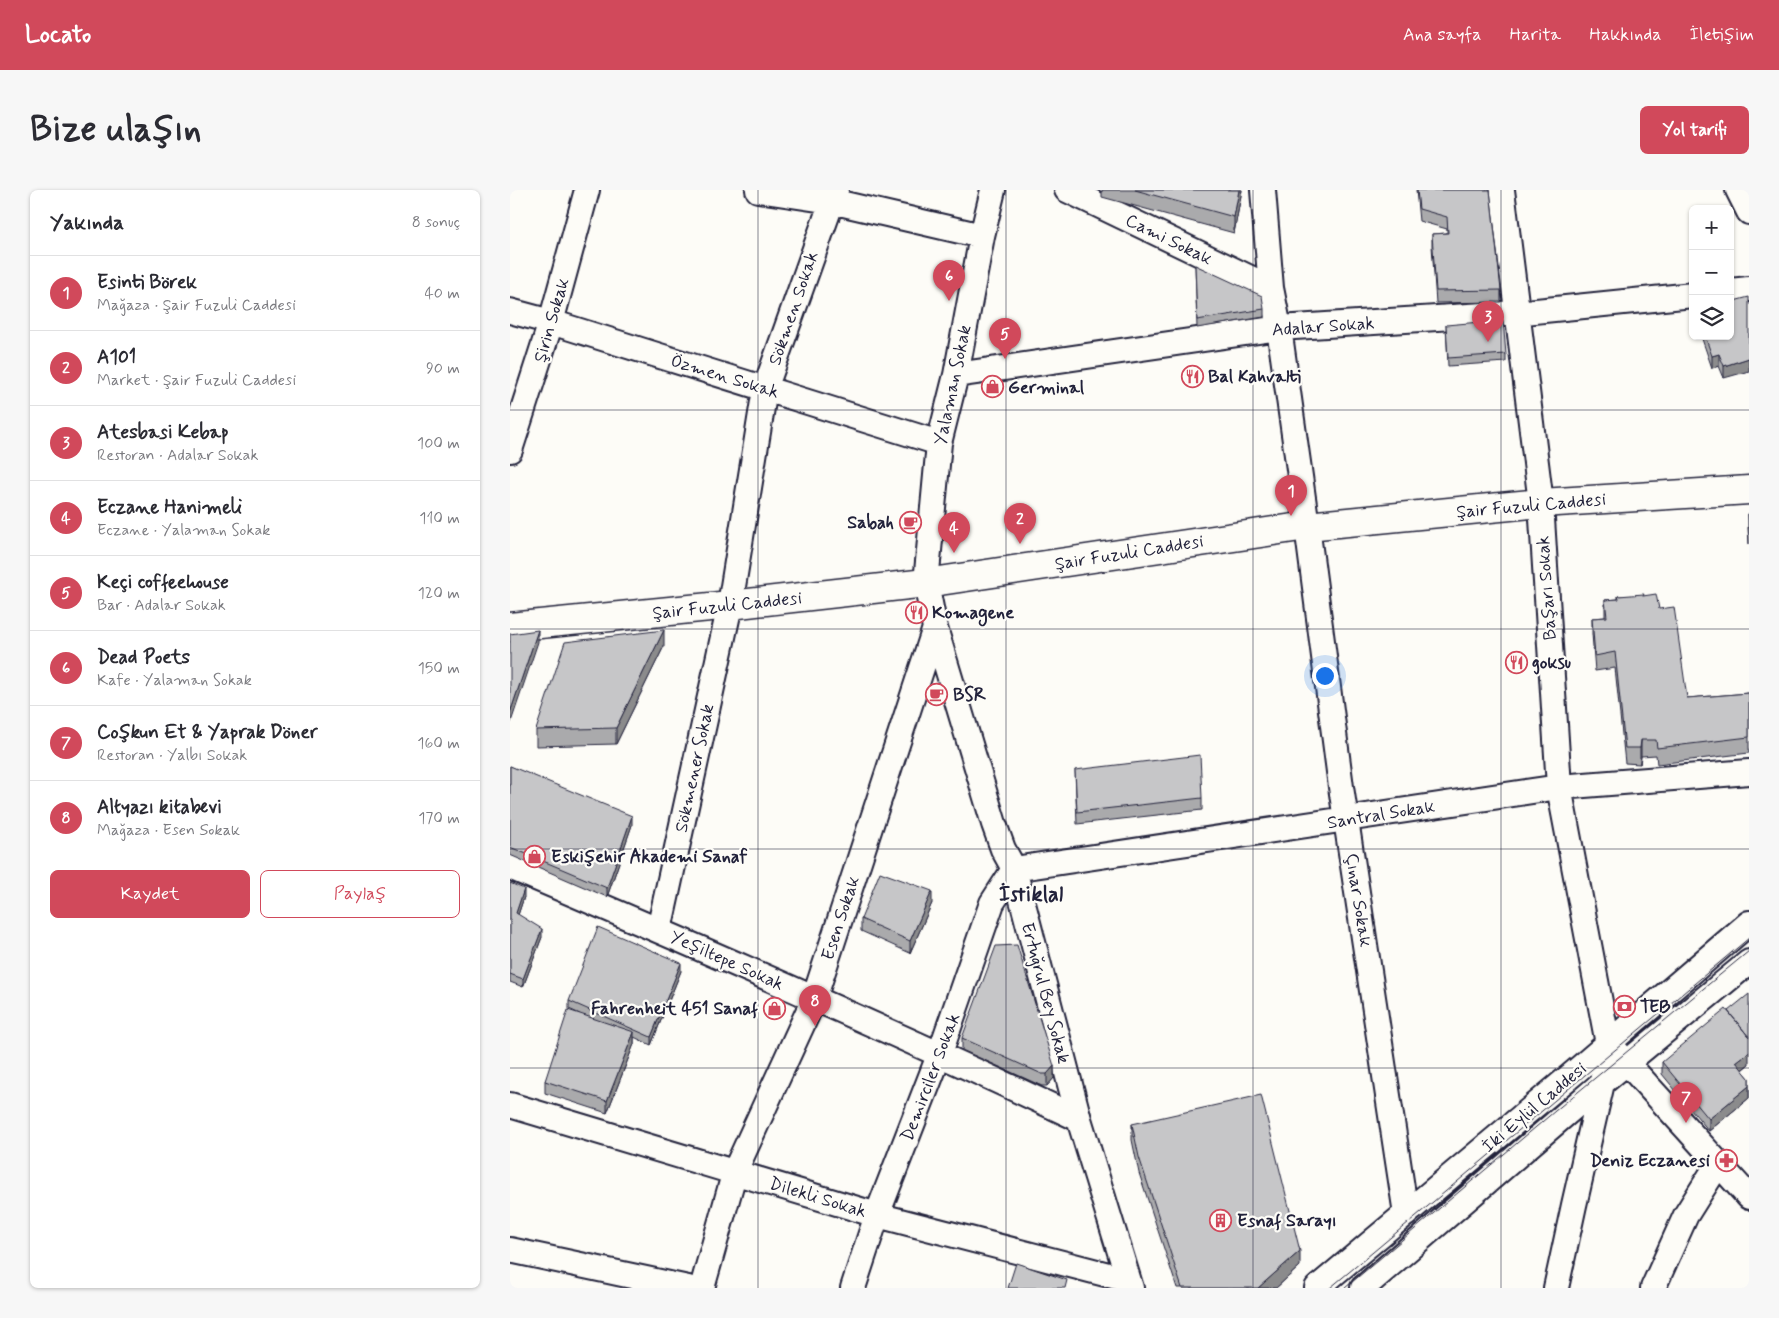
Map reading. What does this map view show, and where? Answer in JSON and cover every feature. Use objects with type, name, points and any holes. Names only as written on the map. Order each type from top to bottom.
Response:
[{"type":"main road","name":"Şair Fuzuli Caddesi","points":[[510,627],[926,583],[1307,526],[1541,504],[1749,490]]},
{"type":"street","name":"Şirin Sokak","points":[[510,450],[551,322],[587,190]]},
{"type":"street","points":[[758,190],[834,196],[982,236]]},
{"type":"street","name":"Yalaman Sokak","points":[[926,583],[939,443],[956,375],[982,236],[993,190]]},
{"type":"street","name":"Cami Sokak","points":[[1067,190],[1271,288]]},
{"type":"street","name":"Çınar Sokak","points":[[1263,190],[1271,288],[1307,526],[1346,820],[1406,1214]]},
{"type":"street","name":"Başarı Sokak","points":[[1502,190],[1541,504],[1558,787],[1608,1044],[1602,1083],[1556,1288]]},
{"type":"street","points":[[1738,190],[1749,212]]},
{"type":"street","name":"Sökmen Sokak","points":[[730,605],[765,389],[834,196]]},
{"type":"street","points":[[1734,291],[1749,289]]},
{"type":"street","name":"Adalar Sokak","points":[[956,375],[1278,328],[1516,313],[1689,295]]},
{"type":"street","name":"Özmen Sokak","points":[[510,311],[551,322],[939,443]]},
{"type":"street","name":"Ertuğrul Bey Sokak","points":[[926,583],[935,628],[994,824],[1014,869],[1079,1119],[1130,1284]]},
{"type":"street","name":"Sökmener Sokak","points":[[658,930],[730,605]]},
{"type":"street","name":"Esen Sokak","points":[[702,1288],[735,1171],[814,999],[935,628]]},
{"type":"street","name":"Santral Sokak","points":[[1014,869],[1558,787],[1749,772]]},
{"type":"street","name":"Yeşiltepe Sokak","points":[[510,867],[940,1053],[1079,1119]]},
{"type":"street","name":"Demirciler Sokak","points":[[853,1288],[877,1215],[940,1053],[992,903],[1014,869]]},
{"type":"street","name":"İki Eylül Caddesi","points":[[1317,1288],[1749,923]]},
{"type":"street","points":[[1363,1288],[1602,1083],[1749,962]]},
{"type":"street","points":[[1608,1044],[1628,1063],[1749,1197]]},
{"type":"street","name":"Dilekli Sokak","points":[[510,1105],[877,1215],[1130,1284]]},
{"type":"street","points":[[1653,1288],[1686,1215],[1718,1164]]},
{"type":"street","points":[[510,1250],[688,1288]]},
{"type":"building","points":[[1135,190],[1239,190],[1234,217]]},
{"type":"building","points":[[1417,190],[1490,190],[1501,290],[1436,291],[1432,234],[1448,233],[1447,217],[1419,209]]},
{"type":"building","points":[[1195,265],[1262,296],[1264,309],[1197,320]]},
{"type":"building","points":[[1749,297],[1749,358],[1724,366],[1719,354],[1712,356],[1706,340],[1734,340],[1734,301]]},
{"type":"building","points":[[1503,320],[1506,354],[1448,358],[1446,325]]},
{"type":"building","points":[[1644,594],[1643,596],[1656,594],[1659,609],[1674,607],[1687,698],[1749,693],[1749,737],[1657,748],[1656,740],[1641,740],[1640,748],[1625,748],[1615,652],[1595,656],[1592,618],[1607,617],[1605,600],[1619,599],[1618,596]]},
{"type":"building","points":[[538,630],[510,713],[510,634]]},
{"type":"building","points":[[664,630],[616,728],[536,730],[565,642]]},
{"type":"building","points":[[1200,755],[1202,798],[1077,812],[1075,770]]},
{"type":"building","points":[[510,766],[632,816],[607,888],[510,847]]},
{"type":"building","points":[[880,872],[932,891],[910,941],[861,919]]},
{"type":"building","points":[[510,883],[524,889],[516,913],[542,929],[523,979],[510,974]]},
{"type":"building","points":[[598,927],[681,963],[651,1037],[569,1001]]},
{"type":"building","points":[[1017,945],[1054,1066],[1047,1074],[1042,1074],[962,1038],[996,946]]},
{"type":"building","points":[[1749,994],[1749,1037],[1728,1011]]},
{"type":"building","points":[[1726,1009],[1749,1037],[1749,1052],[1736,1062],[1749,1078],[1749,1086],[1709,1119],[1662,1062]]},
{"type":"building","points":[[568,1010],[634,1032],[607,1101],[545,1081]]},
{"type":"building","name":"Esnaf Sarayı","points":[[1261,1095],[1300,1251],[1258,1288],[1182,1288],[1139,1157],[1132,1124]]},
{"type":"building","points":[[1016,1263],[1067,1280],[1065,1288],[1008,1288]]},
{"type":"tram line","points":[[1330,1288],[1749,938]]},
{"type":"tram line","points":[[1345,1288],[1749,951]]},
{"type":"place","name":"Dead Poets","points":[[949,301]]},
{"type":"place","name":"Atesbasi Kebap","points":[[1488,342]]},
{"type":"place","name":"Keçi coffeehouse","points":[[1005,359]]},
{"type":"place","name":"Bal Kahvalti","points":[[1192,376]]},
{"type":"place","name":"Germinal","points":[[992,387]]},
{"type":"place","name":"Esinti Börek","points":[[1291,516]]},
{"type":"place","name":"Sabah","points":[[910,522]]},
{"type":"place","name":"A101","points":[[1020,544]]},
{"type":"place","name":"Eczane Hanimeli","points":[[954,553]]},
{"type":"place","name":"Komagene","points":[[916,612]]},
{"type":"place","name":"goksu","points":[[1516,662]]},
{"type":"place","name":"BSR","points":[[937,694]]},
{"type":"place","name":"Eskişehir Akademi Sanaf","points":[[535,856]]},
{"type":"place","name":"TEB","points":[[1624,1006]]},
{"type":"place","name":"Fahrenheit 451 Sanaf","points":[[774,1008]]},
{"type":"place","name":"Altyazı kitabevi","points":[[815,1026]]},
{"type":"place","name":"Coşkun Et & Yaprak Döner","points":[[1686,1123]]},
{"type":"place","name":"Deniz Eczanesi","points":[[1726,1160]]},
{"type":"place","name":"Esnaf Sarayı","points":[[1221,1220]]},
{"type":"district","name":"İstiklal","points":[[1031,893]]}]
